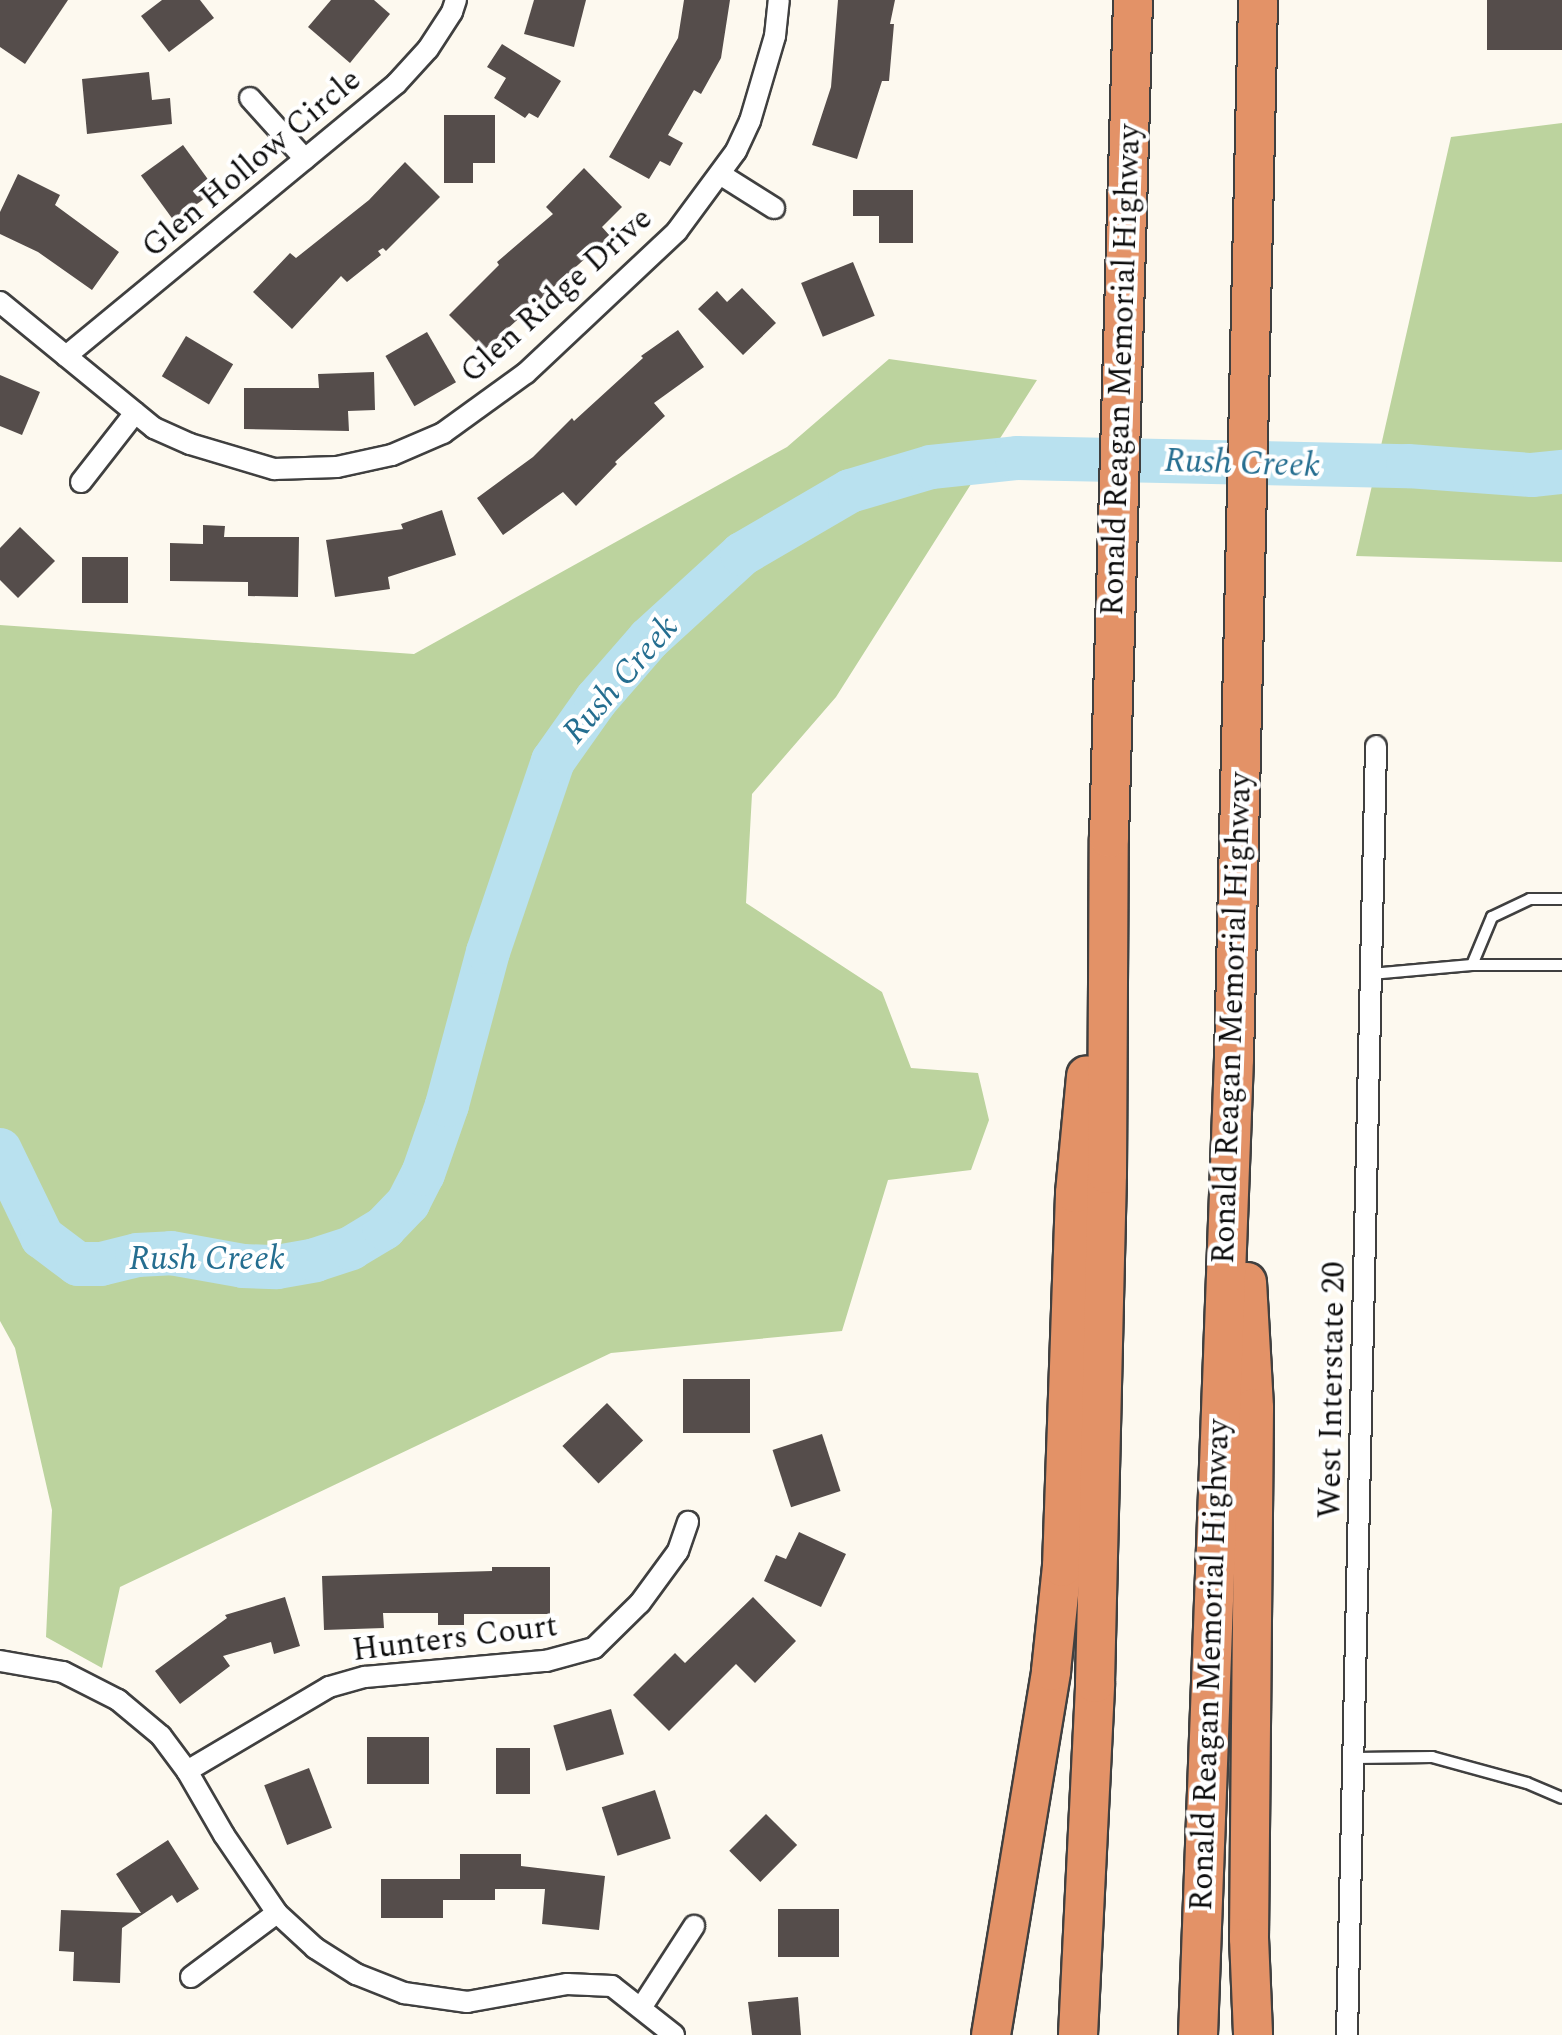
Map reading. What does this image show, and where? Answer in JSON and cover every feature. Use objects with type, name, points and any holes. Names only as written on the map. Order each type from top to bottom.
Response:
[{"type":"highway","points":[[1114,0],[1126,229]]},
{"type":"highway","name":"Ronald Reagan Memorial Highway","points":[[1078,2035],[1095,1683],[1107,1174],[1109,838],[1133,0]]},
{"type":"highway","name":"Ronald Reagan Memorial Highway","points":[[1198,2035],[1234,1059],[1258,0]]},
{"type":"highway","points":[[1257,114],[1269,0]]},
{"type":"highway","points":[[991,2035],[1051,1671],[1062,1567],[1075,1193],[1109,838]]},
{"type":"highway","points":[[1234,1059],[1254,1408],[1249,1908],[1253,2035]]},
{"type":"street","name":"Glen Hollow Circle","points":[[66,356],[396,84],[428,49],[452,12],[456,0]]},
{"type":"street","name":"Glen Ridge Drive","points":[[0,302],[154,428],[190,444],[274,469],[337,467],[392,455],[443,433],[526,373],[677,231],[736,151],[750,121],[775,36],[779,0]]},
{"type":"street","points":[[250,98],[305,159]]},
{"type":"street","points":[[720,174],[774,208]]},
{"type":"street","points":[[81,482],[135,413]]},
{"type":"street","name":"West Interstate 20","points":[[1347,2035],[1356,1758],[1376,746]]},
{"type":"street","name":"Hunters Court","points":[[187,1771],[329,1687],[365,1677],[546,1661],[594,1648],[640,1603],[678,1551],[688,1522]]},
{"type":"street","points":[[0,1661],[63,1672],[118,1700],[161,1736],[187,1771],[224,1835],[277,1913],[315,1948],[356,1974],[404,1993],[467,2002],[567,1984],[612,1986],[674,2035]]},
{"type":"street","points":[[191,1977],[277,1913]]},
{"type":"street","points":[[641,2008],[694,1926]]},
{"type":"lane","points":[[1472,965],[1492,917],[1530,899],[1562,899]]},
{"type":"lane","points":[[1371,974],[1472,965],[1562,965]]},
{"type":"lane","points":[[1356,1758],[1432,1757],[1527,1783],[1562,1798]]},
{"type":"green space","points":[[1562,123],[1562,562],[1356,556],[1451,137]]},
{"type":"green space","points":[[889,359],[1037,380],[836,697],[752,794],[746,903],[882,992],[911,1068],[978,1073],[989,1120],[971,1170],[888,1180],[842,1331],[611,1353],[120,1587],[102,1668],[46,1637],[52,1510],[15,1348],[0,1321],[0,625],[414,654],[787,447]]},
{"type":"building","points":[[0,0],[68,0],[25,64],[0,47]]},
{"type":"building","points":[[162,0],[200,0],[214,18],[169,52],[141,16]]},
{"type":"building","points":[[331,0],[374,0],[390,14],[350,63],[308,27]]},
{"type":"building","points":[[534,0],[586,0],[574,47],[524,34]]},
{"type":"building","points":[[684,0],[730,0],[721,58],[701,94],[694,90],[668,135],[683,143],[670,166],[660,161],[649,179],[609,157],[678,38]]},
{"type":"building","points":[[838,0],[895,0],[890,24],[894,24],[889,81],[882,81],[857,159],[812,145],[831,87]]},
{"type":"building","points":[[1487,0],[1562,0],[1562,50],[1487,50]]},
{"type":"building","points":[[502,44],[561,81],[538,118],[529,113],[525,118],[494,98],[506,78],[487,67]]},
{"type":"building","points":[[149,72],[152,100],[170,98],[172,124],[87,134],[82,79]]},
{"type":"building","points":[[444,115],[495,115],[495,163],[473,163],[473,183],[444,183]]},
{"type":"building","points":[[183,145],[216,190],[174,221],[141,176]]},
{"type":"building","points":[[405,162],[440,197],[386,251],[383,248],[378,251],[381,255],[347,282],[341,276],[292,329],[253,292],[290,253],[296,258],[369,200]]},
{"type":"building","points":[[584,168],[622,207],[602,227],[610,236],[484,350],[449,315],[499,265],[497,262],[553,214],[546,207]]},
{"type":"building","points":[[18,174],[60,195],[55,205],[119,252],[92,290],[38,252],[0,234],[0,212]]},
{"type":"building","points":[[853,190],[913,190],[913,243],[879,243],[879,216],[853,216]]},
{"type":"building","points":[[853,262],[875,316],[823,337],[801,283]]},
{"type":"building","points":[[742,288],[776,323],[743,355],[698,309],[717,291],[727,302]]},
{"type":"building","points":[[678,330],[704,367],[654,403],[665,416],[615,462],[617,464],[576,506],[563,492],[503,535],[477,498],[533,457],[572,418],[574,421],[643,358],[641,356]]},
{"type":"building","points":[[427,332],[456,382],[414,406],[385,356]]},
{"type":"building","points":[[186,336],[233,364],[209,405],[162,376]]},
{"type":"building","points":[[374,372],[375,410],[348,411],[349,431],[244,429],[244,388],[319,388],[318,374]]},
{"type":"building","points":[[0,375],[40,392],[22,435],[0,426]]},
{"type":"building","points":[[442,510],[456,555],[388,577],[390,589],[335,597],[326,540],[403,529],[401,524]]},
{"type":"building","points":[[203,525],[225,526],[224,537],[299,537],[298,597],[248,596],[248,582],[170,581],[170,543],[203,544]]},
{"type":"building","points":[[20,527],[55,561],[18,598],[0,580],[0,548]]},
{"type":"building","points":[[82,557],[128,557],[128,603],[82,603]]},
{"type":"building","points":[[683,1379],[750,1379],[750,1433],[683,1433]]},
{"type":"building","points":[[607,1403],[643,1440],[599,1483],[562,1446]]},
{"type":"building","points":[[822,1434],[841,1491],[791,1507],[773,1450]]},
{"type":"building","points":[[799,1532],[846,1554],[821,1607],[764,1581],[776,1555],[786,1559]]},
{"type":"building","points":[[492,1567],[550,1567],[550,1614],[464,1614],[464,1625],[438,1625],[438,1613],[383,1613],[384,1628],[324,1630],[322,1576],[492,1571]]},
{"type":"building","points":[[285,1597],[300,1646],[274,1654],[271,1642],[223,1656],[230,1666],[180,1704],[155,1671],[227,1618],[225,1615]]},
{"type":"building","points":[[753,1597],[796,1641],[755,1683],[736,1664],[669,1731],[633,1695],[675,1653],[685,1663]]},
{"type":"building","points":[[611,1709],[624,1754],[566,1771],[553,1726]]},
{"type":"building","points":[[367,1737],[429,1737],[429,1784],[367,1784]]},
{"type":"building","points":[[496,1748],[530,1748],[530,1794],[496,1794]]},
{"type":"building","points":[[309,1768],[332,1828],[287,1845],[264,1785]]},
{"type":"building","points":[[655,1790],[671,1839],[618,1856],[602,1807]]},
{"type":"building","points":[[766,1814],[797,1845],[760,1882],[729,1851]]},
{"type":"building","points":[[168,1840],[199,1889],[177,1903],[172,1895],[122,1928],[120,1983],[73,1981],[74,1952],[59,1951],[61,1910],[141,1913],[116,1874]]},
{"type":"building","points":[[460,1854],[521,1854],[521,1866],[605,1876],[599,1930],[542,1924],[545,1889],[495,1889],[495,1900],[443,1900],[443,1918],[381,1918],[381,1879],[460,1879]]},
{"type":"building","points":[[778,1909],[839,1909],[839,1957],[778,1957]]},
{"type":"building","points":[[798,1997],[801,2035],[752,2035],[748,2002]]},
{"type":"waterway","name":"Rush Creek","points":[[0,1150],[42,1237],[78,1264],[101,1264],[137,1255],[171,1253],[243,1266],[277,1267],[315,1260],[351,1248],[384,1228],[408,1203],[423,1174],[447,1105],[488,952],[553,761],[596,700],[649,639],[742,554],[850,491],[931,467],[1017,458],[1408,466],[1532,475],[1562,472]]}]
